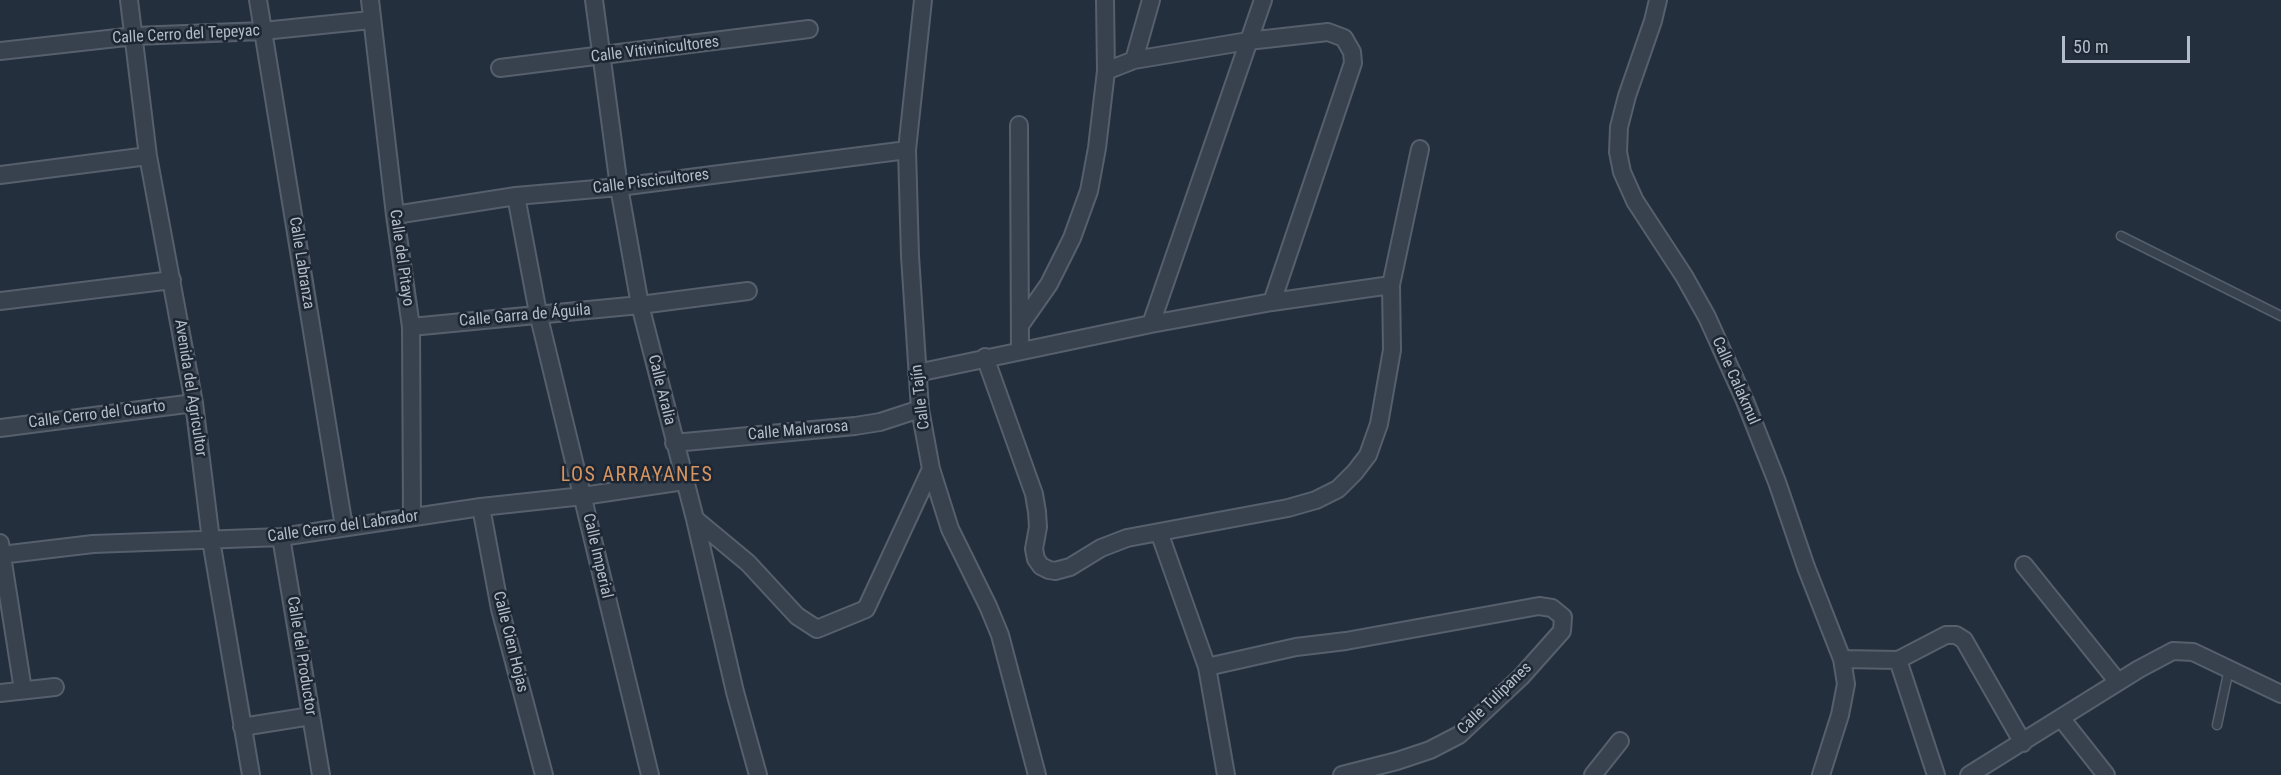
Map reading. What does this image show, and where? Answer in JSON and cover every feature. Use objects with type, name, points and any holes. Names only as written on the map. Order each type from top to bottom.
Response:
[{"type":"street","name":"Avenida del Agricultor","points":[[129,0],[148,156],[194,403],[211,540],[251,775]]},
{"type":"street","name":"Calle Labranza","points":[[258,0],[344,527]]},
{"type":"street","name":"Calle del Pitayo","points":[[370,0],[395,215],[411,327],[412,517]]},
{"type":"street","name":"Calle Aralia","points":[[594,0],[619,187],[640,305],[674,443],[696,519],[735,692],[758,775]]},
{"type":"street","name":"Calle Tajín","points":[[923,0],[907,150],[920,409],[931,469],[950,529],[1000,635],[1037,775]]},
{"type":"street","points":[[1021,324],[1049,284],[1072,238],[1089,191],[1097,148],[1106,71],[1105,0]]},
{"type":"street","points":[[1134,60],[1151,0]]},
{"type":"street","points":[[1151,324],[1263,0]]},
{"type":"street","name":"Calle Calakmul","points":[[1658,0],[1619,127],[1618,152],[1622,172],[1635,201],[1684,276],[1707,317],[1736,380],[1777,482],[1806,567],[1842,659],[1846,684],[1840,715],[1821,775]]},
{"type":"street","name":"Calle Cerro del Tepeyac","points":[[0,51],[135,36],[263,31],[371,20]]},
{"type":"street","name":"Calle Vitivinicultores","points":[[500,68],[809,29]]},
{"type":"street","points":[[1106,71],[1134,60],[1248,41],[1328,32],[1344,38],[1352,52],[1353,63],[1272,302]]},
{"type":"street","points":[[1019,125],[1020,350]]},
{"type":"street","points":[[986,357],[1034,494],[1038,527],[1034,549],[1036,559],[1041,566],[1055,571],[1070,567],[1101,548],[1127,538],[1288,508],[1316,500],[1338,489],[1355,472],[1368,455],[1379,424],[1392,350],[1391,285],[1420,149]]},
{"type":"street","name":"Calle Piscicultores","points":[[395,215],[516,196],[619,187],[907,150]]},
{"type":"street","points":[[0,175],[148,156]]},
{"type":"street","name":"Calle Imperial","points":[[516,196],[538,313],[650,775]]},
{"type":"street","points":[[0,301],[172,280]]},
{"type":"street","points":[[917,373],[1151,324],[1272,302],[1391,285]]},
{"type":"street","name":"Calle Garra de Águila","points":[[411,327],[640,305],[748,291]]},
{"type":"street","name":"Calle Cerro del Cuarto","points":[[0,428],[194,403]]},
{"type":"street","name":"Calle Malvarosa","points":[[674,443],[855,426],[880,422],[920,409]]},
{"type":"street","points":[[696,519],[748,563],[797,616],[817,629],[866,609],[931,469]]},
{"type":"street","name":"Calle Cerro del Labrador","points":[[1,551],[93,544],[281,537],[481,507],[583,496],[684,481]]},
{"type":"street","name":"Calle Cien Hojas","points":[[481,507],[500,609],[544,775]]},
{"type":"street","points":[[1159,532],[1207,667],[1226,775]]},
{"type":"street","name":"Calle del Productor","points":[[281,537],[321,775]]},
{"type":"street","points":[[1,551],[23,690]]},
{"type":"street","points":[[2024,566],[2118,682]]},
{"type":"street","name":"Calle Tulipanes","points":[[1207,667],[1296,647],[1346,641],[1539,606],[1552,608],[1563,617],[1562,631],[1521,677],[1459,735],[1419,753],[1342,775]]},
{"type":"street","points":[[1842,659],[1898,660],[1946,635],[1960,637],[1964,640],[2022,743]]},
{"type":"street","points":[[1969,775],[2165,654],[2182,650],[2193,652],[2281,694]]},
{"type":"street","points":[[1898,660],[1936,775]]},
{"type":"street","points":[[0,693],[55,687]]},
{"type":"street","points":[[242,727],[311,716]]},
{"type":"street","points":[[2061,718],[2106,775]]},
{"type":"street","points":[[1593,775],[1620,741]]},
{"type":"lane","points":[[2121,236],[2281,316]]},
{"type":"lane","points":[[2217,725],[2229,669]]},
{"type":"district","name":"LOS ARRAYANES","points":[[637,476]]}]
